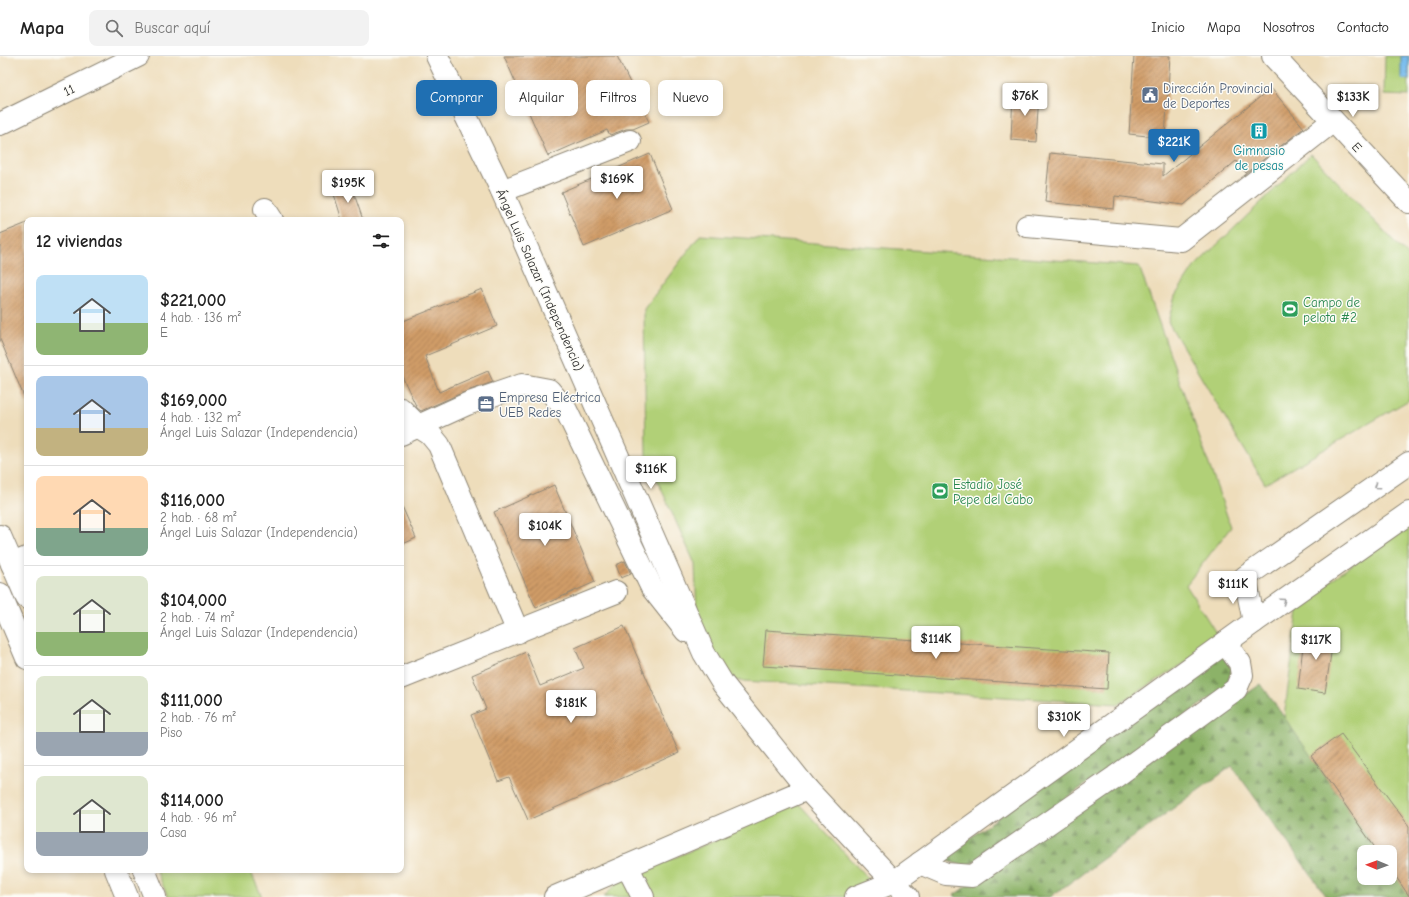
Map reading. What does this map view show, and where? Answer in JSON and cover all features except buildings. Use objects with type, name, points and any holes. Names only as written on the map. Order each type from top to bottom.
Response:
[{"type":"main road","name":"11","points":[[0,124],[138,56]]},
{"type":"main road","name":"Ángel Luis Salazar (Independencia)","points":[[437,56],[502,192],[704,653],[723,684],[807,789],[901,889]]},
{"type":"main road","name":"E","points":[[1273,56],[1409,202]]},
{"type":"main road","points":[[1027,226],[1181,240],[1333,121]]},
{"type":"main road","points":[[502,192],[630,141]]},
{"type":"main road","points":[[410,431],[467,404],[522,385],[550,390],[566,410],[652,588],[704,653]]},
{"type":"main road","points":[[404,416],[410,431]]},
{"type":"main road","points":[[410,431],[430,434],[439,445],[518,632]]},
{"type":"main road","points":[[1254,622],[1245,578],[1409,463]]},
{"type":"main road","points":[[864,895],[901,889],[920,863],[1254,622],[1409,513]]},
{"type":"main road","points":[[0,536],[24,591]]},
{"type":"main road","points":[[404,677],[616,592]]},
{"type":"main road","points":[[0,594],[24,651]]},
{"type":"main road","points":[[920,863],[946,874],[972,876],[1128,768],[1236,689],[1242,675],[1240,663],[1225,643]]},
{"type":"main road","points":[[554,897],[589,889],[627,866],[807,789]]},
{"type":"main road","points":[[627,866],[642,897]]},
{"type":"main road","points":[[117,873],[127,897]]},
{"type":"main road","points":[[145,873],[155,897]]},
{"type":"green space","points":[[1385,56],[1409,56],[1409,96],[1384,95]]},
{"type":"green space","name":"Campo de pelota #2","points":[[1311,154],[1409,257],[1409,400],[1265,484],[1168,322],[1175,296],[1194,267]]},
{"type":"green space","name":"Estadio José Pepe del Cabo","points":[[700,235],[1139,266],[1231,527],[1186,585],[1221,641],[1118,704],[728,680],[697,619],[695,564],[646,455],[644,309]]},
{"type":"green space","points":[[1409,524],[1409,891],[1397,878],[1397,845],[1373,845],[1284,718],[1299,603]]},
{"type":"green space","points":[[1222,654],[1232,669],[1226,687],[967,867],[941,859]]},
{"type":"green space","points":[[1261,684],[1373,845],[1357,845],[1357,885],[1397,885],[1397,878],[1409,891],[1409,897],[1327,897],[1232,766],[1050,897],[956,897],[954,895]]},
{"type":"green space","points":[[799,804],[885,897],[604,897],[618,882]]},
{"type":"green space","points":[[157,873],[251,873],[262,897],[168,897]]},
{"type":"water","points":[[1401,56],[1409,56],[1409,80],[1401,79]]},
{"type":"place","name":"Dirección Provincial de Deportes","points":[[1150,95]]},
{"type":"place","name":"Gimnasio de pesas","points":[[1259,131]]},
{"type":"place","name":"Campo de pelota #2","points":[[1290,309]]},
{"type":"place","name":"Empresa Eléctrica UEB Redes","points":[[486,404]]},
{"type":"place","name":"Estadio José Pepe del Cabo","points":[[940,491]]}]
